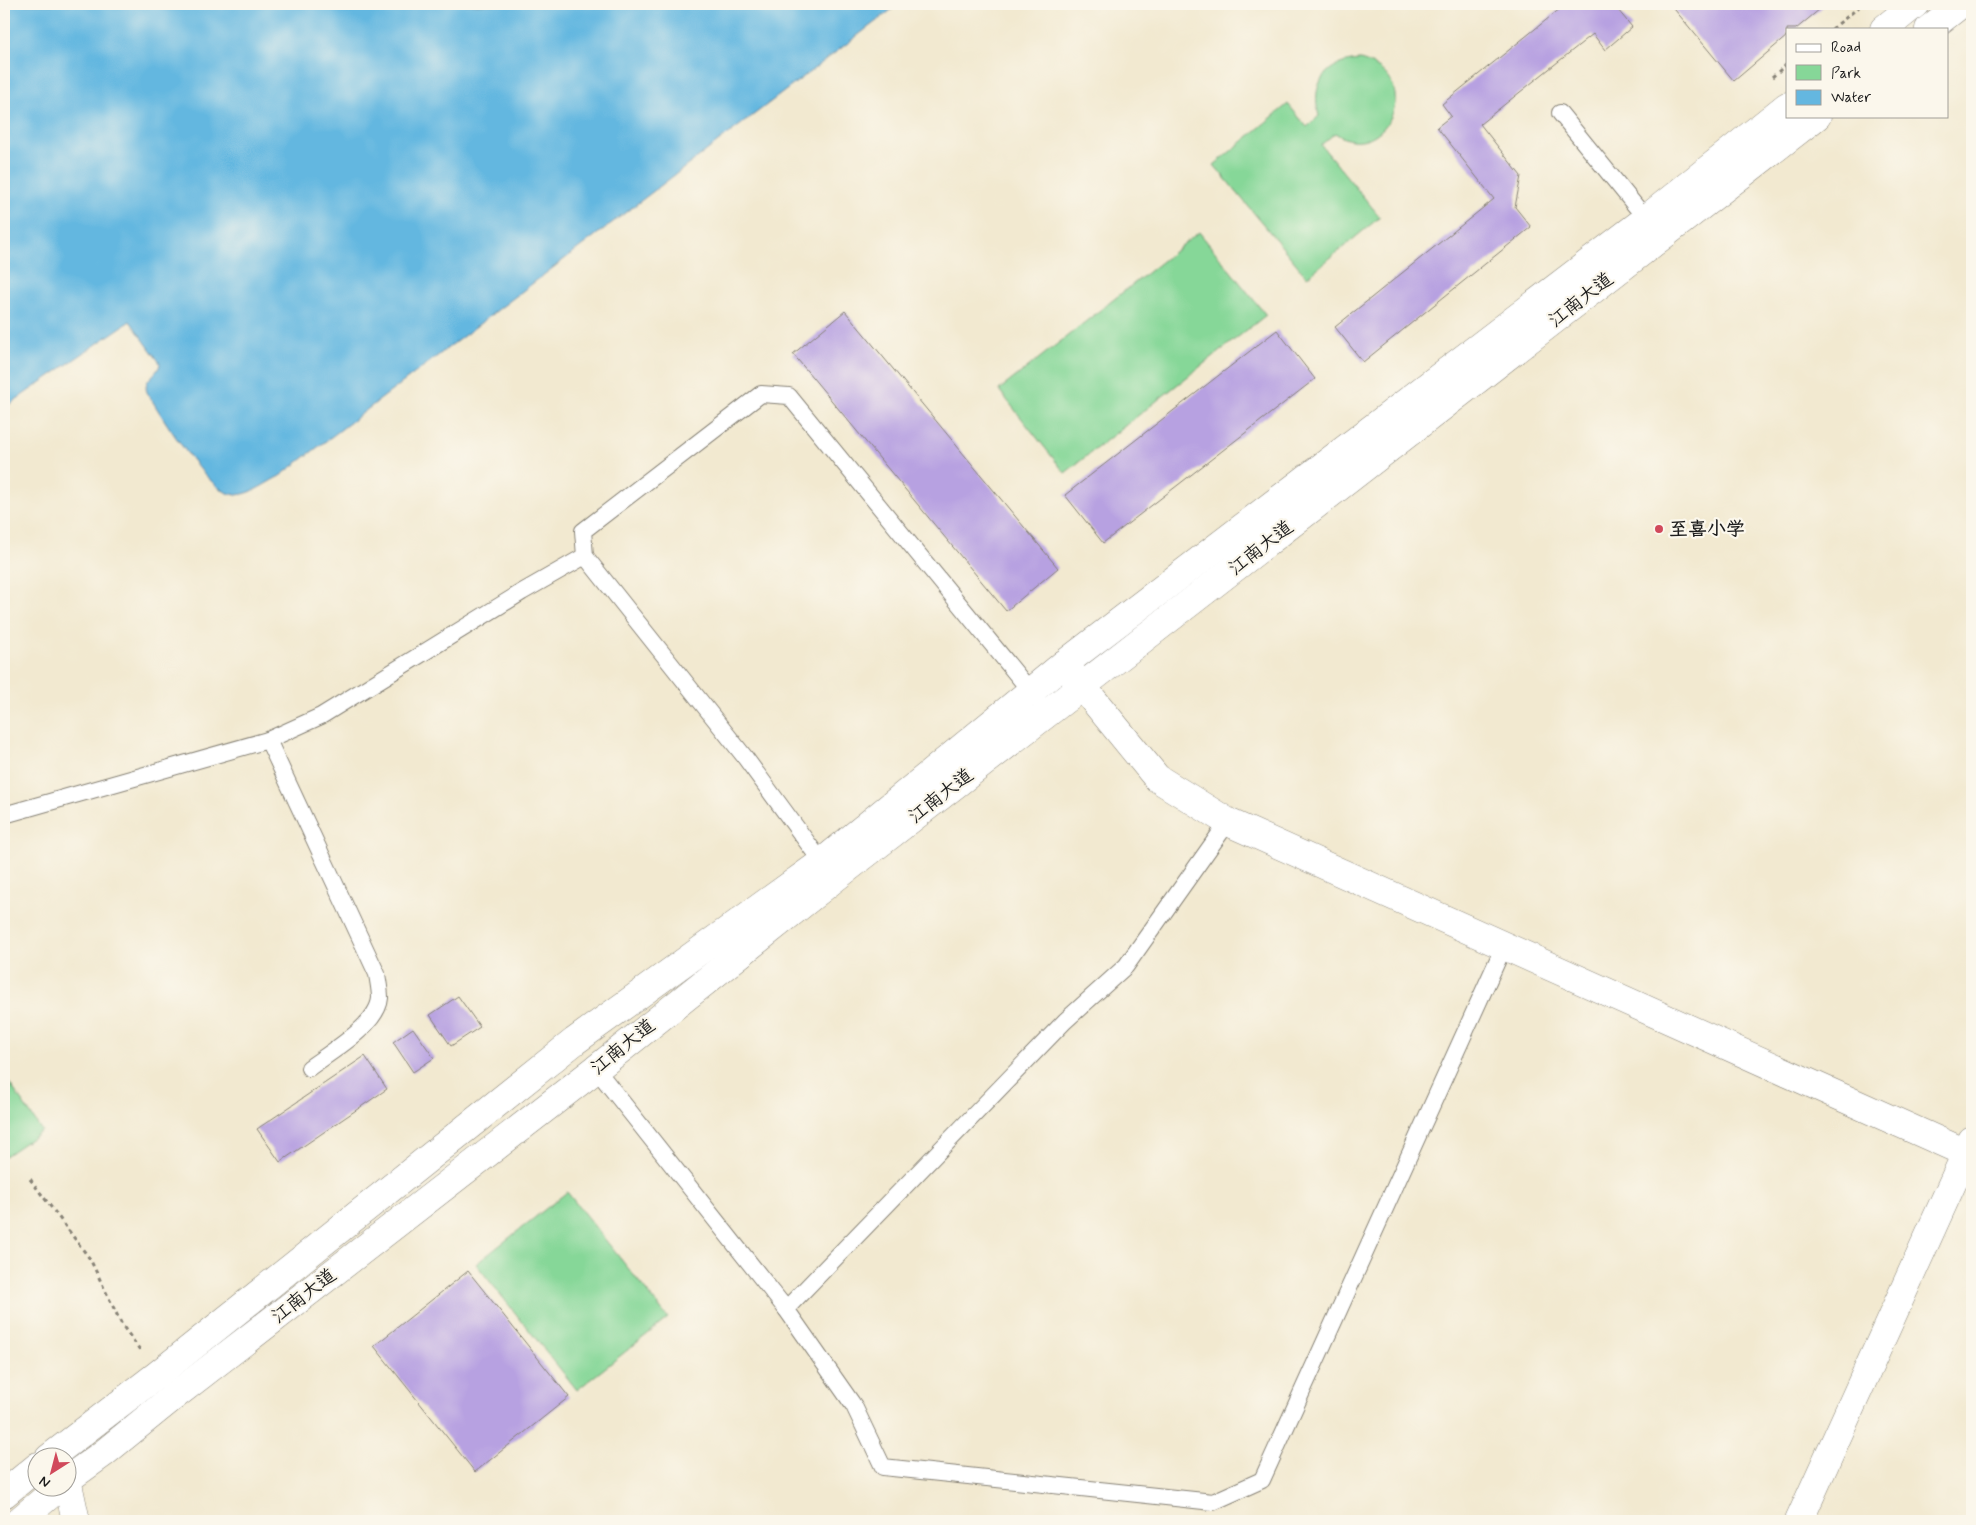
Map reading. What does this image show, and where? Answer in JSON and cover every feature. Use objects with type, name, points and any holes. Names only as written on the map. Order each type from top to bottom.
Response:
[{"type":"main road","points":[[1885,28],[1915,4]]},
{"type":"main road","points":[[1930,28],[1961,4]]},
{"type":"main road","name":"江南大道","points":[[61,1448],[157,1375],[575,1041],[828,870],[1049,714],[1654,228],[1786,107]]},
{"type":"main road","name":"江南大道","points":[[78,1471],[104,1453],[173,1397],[596,1069],[828,870],[1030,691],[1064,664],[1654,228],[1814,118]]},
{"type":"main road","points":[[1064,664],[1157,778],[1228,822],[1504,946],[1969,1147],[1799,1521]]},
{"type":"main road","points":[[78,1452],[88,1427]]},
{"type":"main road","points":[[4,1494],[28,1474]]},
{"type":"main road","points":[[19,1521],[46,1498]]},
{"type":"main road","points":[[71,1498],[76,1521]]},
{"type":"lane","points":[[1560,113],[1654,228]]},
{"type":"lane","points":[[828,870],[744,756],[585,556],[583,531],[761,394],[790,396],[1049,714]]},
{"type":"lane","points":[[4,815],[268,740],[321,716],[522,592],[585,556]]},
{"type":"lane","points":[[268,740],[377,974],[380,999],[372,1017],[353,1036],[309,1068]]},
{"type":"lane","points":[[786,1309],[1065,1021],[1126,966],[1228,822]]},
{"type":"lane","points":[[596,1069],[786,1309],[854,1406],[883,1468],[1212,1502],[1262,1480],[1504,946]]},
{"type":"path","points":[[1833,28],[1864,4]]},
{"type":"path","points":[[30,1178],[90,1259],[122,1325]]},
{"type":"green space","points":[[1360,60],[1381,70],[1392,84],[1395,100],[1391,116],[1382,129],[1369,138],[1352,140],[1335,133],[1321,145],[1380,217],[1307,277],[1214,165],[1288,104],[1307,127],[1319,116],[1317,94],[1323,76],[1338,65]]},
{"type":"green space","points":[[1199,232],[1266,315],[1065,473],[999,390]]},
{"type":"green space","points":[[4,1075],[42,1131],[4,1157]]},
{"type":"green space","points":[[567,1192],[668,1318],[577,1390],[476,1264]]},
{"type":"water","points":[[4,4],[899,4],[280,476],[250,492],[237,495],[221,489],[209,479],[184,449],[153,402],[146,387],[160,363],[130,321],[4,408]]},
{"type":"building","points":[[1566,4],[1613,4],[1632,27],[1605,50],[1593,34],[1480,124],[1521,176],[1515,207],[1531,227],[1363,362],[1335,327],[1494,199],[1437,127],[1451,116],[1442,104]]},
{"type":"building","points":[[1670,4],[1826,4],[1797,28],[1786,28],[1786,37],[1734,81]]},
{"type":"building","points":[[845,311],[1058,568],[1006,611],[793,354]]},
{"type":"building","points":[[1277,330],[1315,379],[1103,543],[1065,495]]},
{"type":"building","points":[[458,996],[480,1027],[451,1046],[430,1015]]},
{"type":"building","points":[[413,1028],[434,1058],[413,1072],[393,1042]]},
{"type":"building","points":[[365,1056],[387,1089],[280,1162],[257,1129]]},
{"type":"building","points":[[468,1271],[569,1397],[475,1472],[374,1346]]},
{"type":"place","name":"至喜小学","points":[[1659,529]]}]
